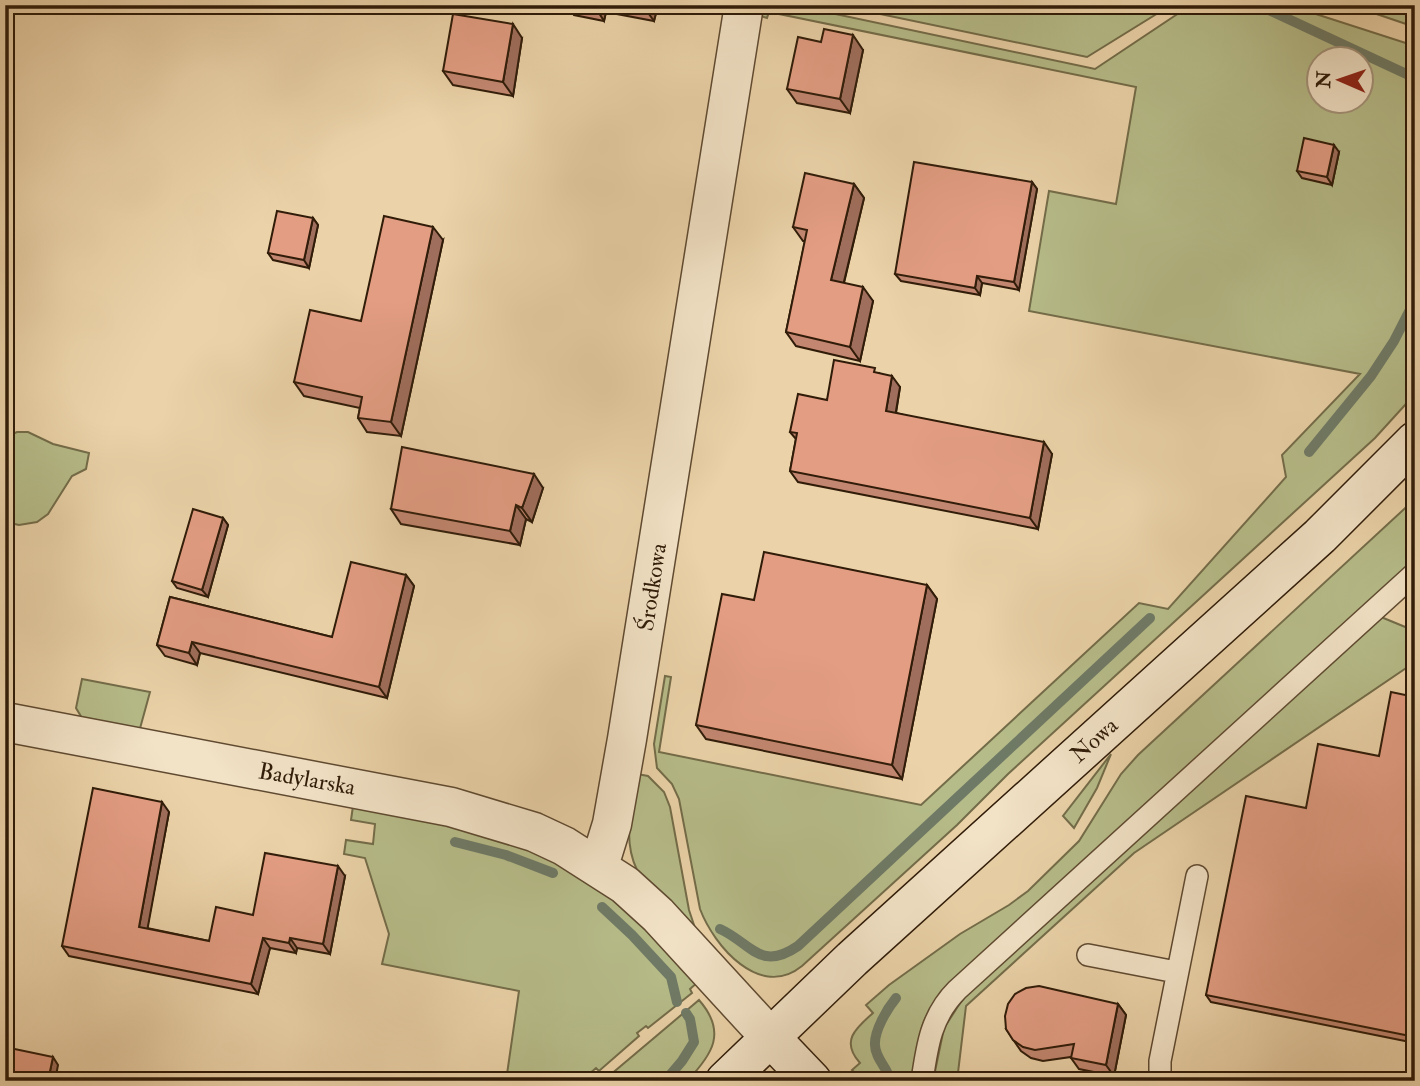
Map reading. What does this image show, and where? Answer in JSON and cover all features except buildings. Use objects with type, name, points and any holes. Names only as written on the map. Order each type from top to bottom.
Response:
[{"type":"street","name":"Środkowa","points":[[598,866],[612,824],[627,739],[744,5]]},
{"type":"street","name":"Nowa","points":[[769,1036],[1320,536],[1415,441]]},
{"type":"street","name":"Badylarska","points":[[5,722],[451,807],[534,832],[598,866]]},
{"type":"street","points":[[598,866],[625,885],[658,915],[811,1081]]},
{"type":"street","points":[[725,1081],[769,1036]]},
{"type":"lane","points":[[922,1081],[931,1030],[941,1007],[950,996],[1285,688],[1415,573]]},
{"type":"lane","points":[[1160,1081],[1160,1061],[1176,972],[1197,876]]},
{"type":"lane","points":[[1088,955],[1176,972]]},
{"type":"green space","points":[[760,5],[793,5],[1095,69],[1191,5],[1288,5],[1415,46],[1415,394],[1375,438],[802,966],[786,975],[770,977],[755,973],[727,952],[700,909],[679,799],[672,784],[657,768],[654,744],[665,676],[671,677],[659,752],[921,805],[1139,603],[1168,609],[1286,477],[1282,455],[1360,374],[1029,311],[1049,191],[1116,204],[1136,87],[769,12],[767,18],[758,15]]},
{"type":"green space","points":[[837,5],[1171,5],[1087,57]]},
{"type":"green space","points":[[1350,5],[1415,5],[1415,27]]},
{"type":"green space","points":[[17,432],[28,432],[53,444],[89,453],[86,469],[72,476],[48,514],[37,522],[19,525],[5,522],[5,440]]},
{"type":"green space","points":[[1415,499],[1415,560],[948,985],[925,1019],[912,1081],[863,1081],[852,1070],[860,1063],[851,1048],[851,1041],[856,1030],[873,1013],[866,1005],[960,934],[1028,891],[1079,841],[1121,774],[1138,755]]},
{"type":"green space","points":[[1381,617],[1415,631],[1415,662],[1134,853],[966,1006],[957,1081],[933,1081],[944,1028],[964,997]]},
{"type":"green space","points":[[82,679],[150,692],[139,732],[85,723],[76,708]]},
{"type":"green space","points":[[1111,754],[1097,788],[1074,828],[1063,816]]},
{"type":"green space","points":[[637,774],[648,776],[664,792],[670,807],[689,910],[696,931],[637,870],[632,858],[629,835]]},
{"type":"green space","points":[[353,806],[417,815],[457,825],[513,843],[549,859],[583,878],[614,901],[644,927],[698,982],[690,989],[692,993],[648,1028],[646,1026],[637,1033],[639,1036],[599,1071],[596,1068],[588,1075],[590,1078],[587,1081],[506,1081],[519,991],[382,964],[389,934],[365,858],[344,854],[346,840],[373,844],[375,824],[351,820]]},
{"type":"green space","points":[[699,1000],[713,1022],[713,1042],[704,1061],[687,1081],[603,1081]]},
{"type":"waterway","points":[[1258,5],[1415,78]]},
{"type":"waterway","points":[[1309,452],[1371,376],[1394,341],[1415,300]]},
{"type":"waterway","points":[[720,929],[765,956],[785,953],[798,946],[1150,618]]},
{"type":"waterway","points":[[455,842],[506,855],[553,873]]},
{"type":"waterway","points":[[602,907],[671,977],[677,1002]]},
{"type":"waterway","points":[[887,1072],[876,1052],[875,1039],[882,1020],[896,998]]},
{"type":"waterway","points":[[665,1081],[694,1042],[690,1019],[686,1013]]}]
